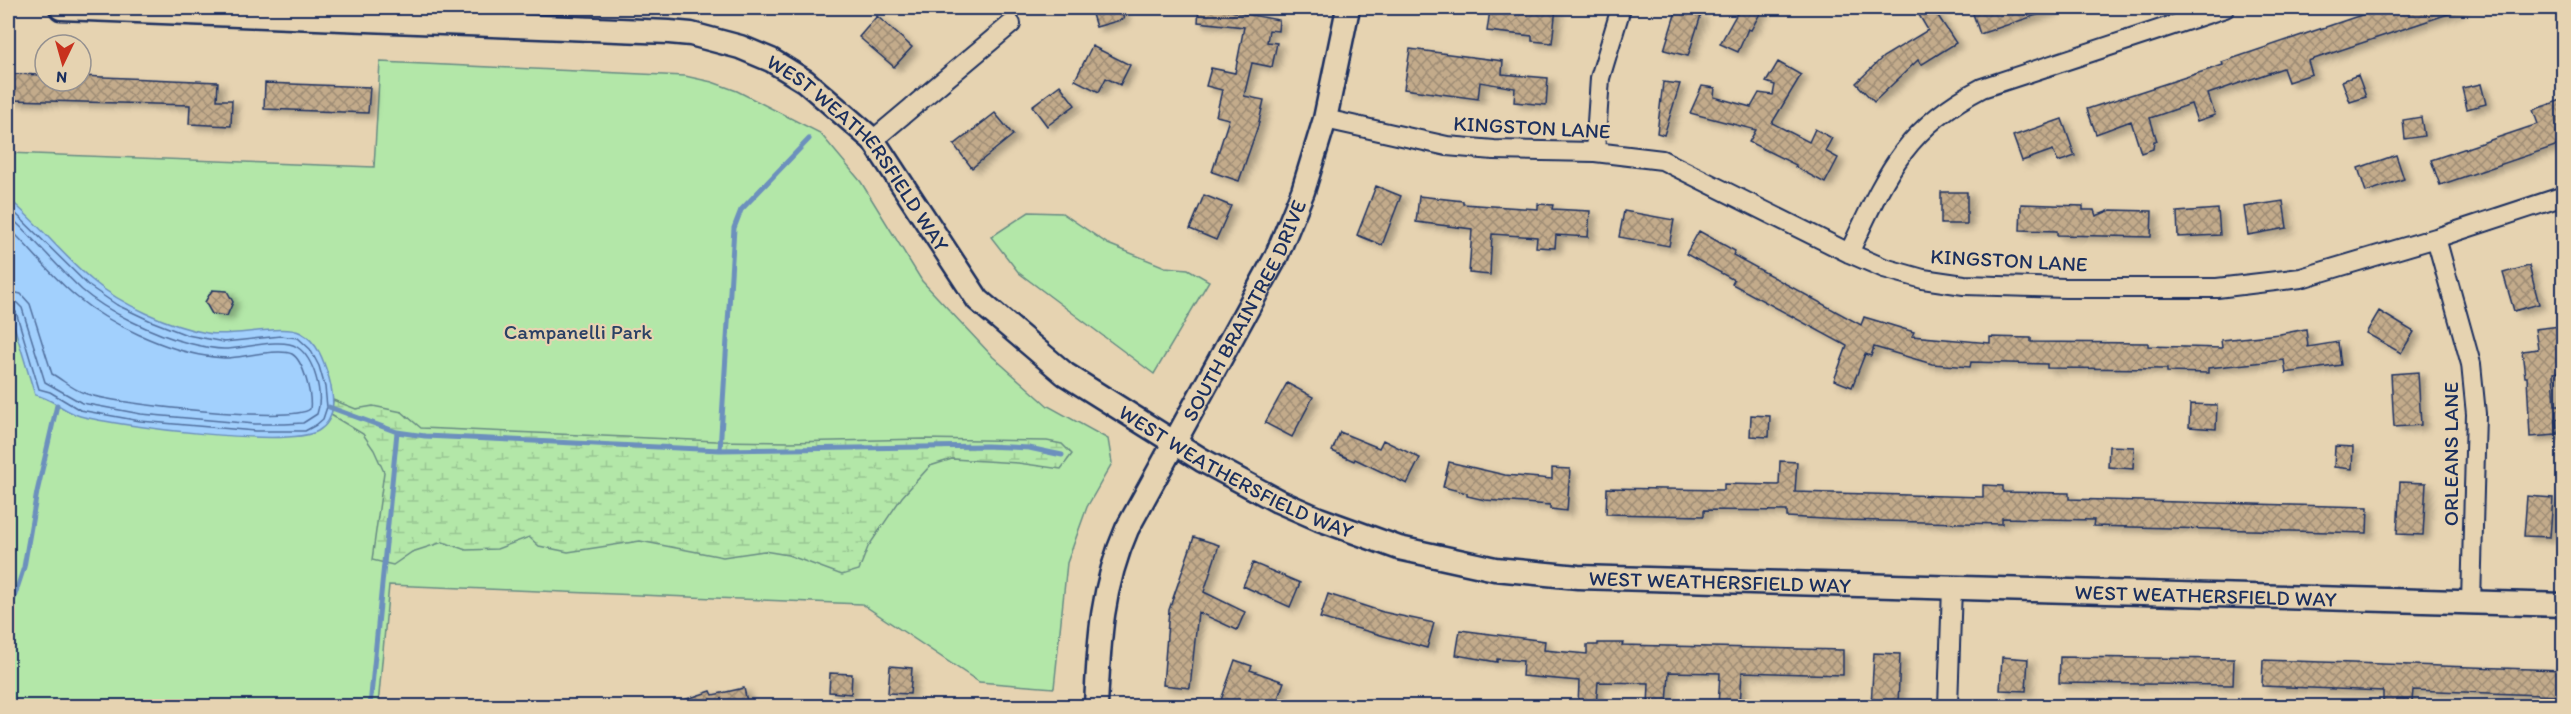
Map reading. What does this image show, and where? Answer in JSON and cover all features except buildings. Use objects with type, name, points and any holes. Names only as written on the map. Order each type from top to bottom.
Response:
[{"type":"street","name":"WEST WEATHERSFIELD WAY","points":[[61,8],[692,34],[740,47],[771,60],[805,81],[873,140],[978,300],[1065,374],[1230,477],[1320,519],[1399,548],[1486,568],[1517,573],[1578,577],[2564,605]]},
{"type":"street","name":"SOUTH BRAINTREE DRIVE","points":[[1096,706],[1103,612],[1111,570],[1127,529],[1276,257],[1303,191],[1325,119],[1348,8]]},
{"type":"street","points":[[1595,152],[1600,78],[1621,8]]},
{"type":"street","points":[[1849,253],[1883,183],[1900,154],[1923,129],[1962,98],[1982,88],[2225,8]]},
{"type":"street","points":[[873,140],[1011,24]]},
{"type":"street","name":"KINGSTON LANE","points":[[1325,119],[1447,146],[1494,150],[1595,152],[1662,160],[1849,253],[1884,268],[1923,279],[1964,285],[2065,288],[2217,288],[2301,278],[2436,238],[2564,196]]},
{"type":"street","name":"ORLEANS LANE","points":[[2436,238],[2471,364],[2476,414],[2471,602]]},
{"type":"street","points":[[1948,706],[1952,587]]},
{"type":"green space","name":"Campanelli Park","points":[[380,62],[685,76],[737,91],[820,133],[861,182],[922,281],[993,357],[1048,406],[1108,439],[1112,463],[1087,507],[1067,563],[1054,688],[979,682],[862,604],[389,585],[378,706],[8,706],[8,153],[374,167]]},
{"type":"green space","points":[[1029,212],[1062,213],[1108,244],[1165,267],[1188,269],[1209,281],[1154,374],[1019,273],[991,237]]},
{"type":"green space","points":[[333,400],[356,409],[373,406],[402,412],[421,428],[716,441],[923,439],[1047,441],[1062,444],[1072,454],[1061,469],[1018,463],[952,459],[930,466],[902,497],[868,547],[859,570],[842,575],[788,555],[764,551],[723,557],[640,541],[568,552],[539,546],[529,537],[497,549],[466,550],[443,542],[412,552],[393,565],[372,560],[384,472],[374,450],[363,434],[331,415]]},
{"type":"water","points":[[8,198],[92,280],[117,298],[146,313],[178,326],[207,333],[229,334],[283,329],[293,330],[307,337],[319,353],[329,378],[333,400],[328,421],[318,431],[301,436],[202,434],[80,416],[35,395],[8,306]]},
{"type":"waterway","points":[[720,450],[734,228],[741,210],[809,139]]},
{"type":"waterway","points":[[8,616],[24,567],[37,492],[57,405]]},
{"type":"waterway","points":[[329,407],[397,432],[425,436],[720,450],[987,446],[1029,448],[1062,455]]},
{"type":"waterway","points":[[370,706],[397,432]]}]
